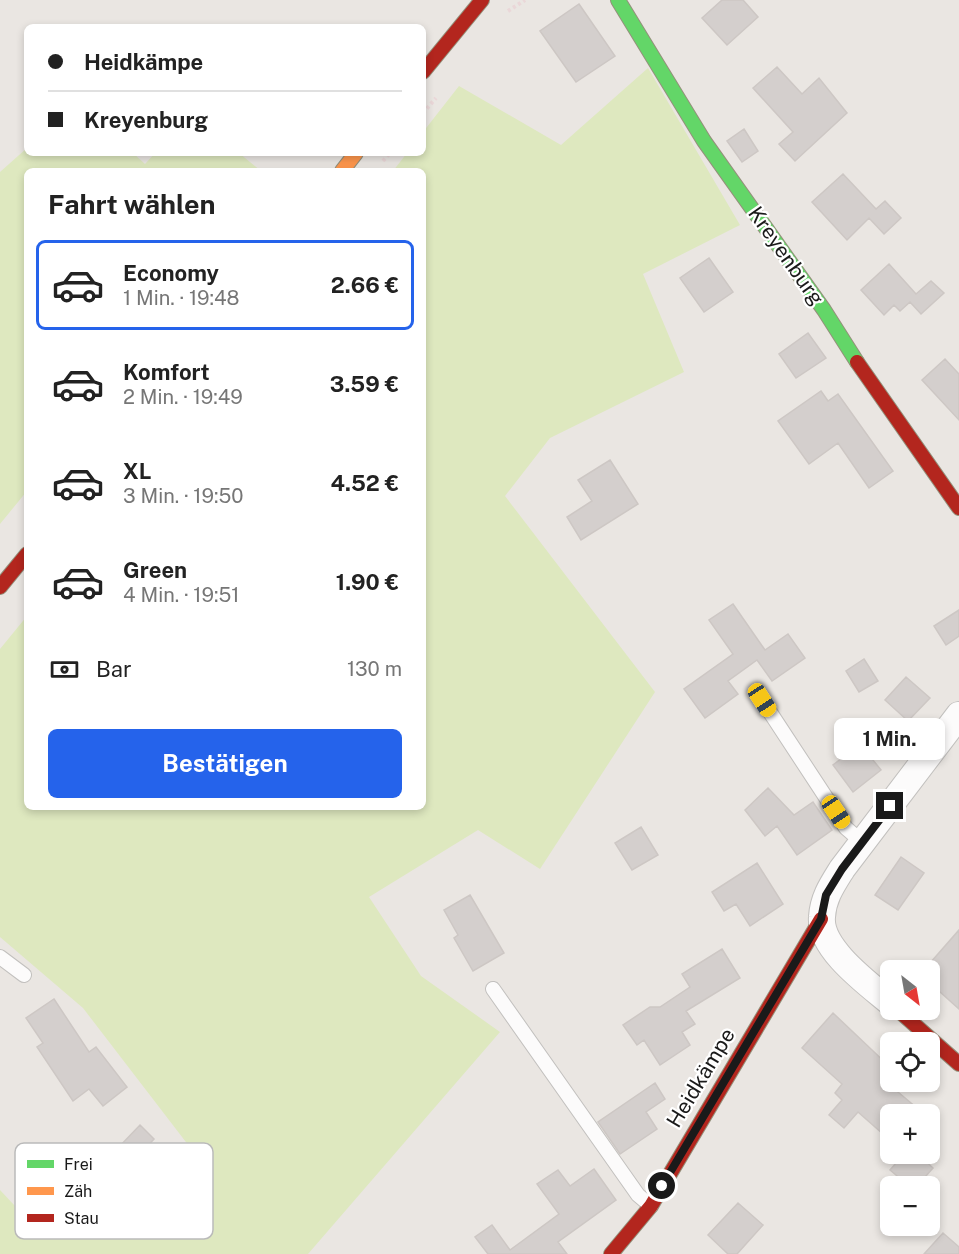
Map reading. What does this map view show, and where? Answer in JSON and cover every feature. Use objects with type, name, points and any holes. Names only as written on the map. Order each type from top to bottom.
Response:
[{"type":"street","points":[[426,68],[482,0]]},
{"type":"street","name":"Kreyenburg","points":[[618,0],[704,141],[824,310],[876,392],[959,508]]},
{"type":"street","points":[[344,168],[354,156]]},
{"type":"street","points":[[0,587],[24,558]]},
{"type":"street","points":[[880,994],[839,956],[825,929],[826,895],[862,842],[959,715]]},
{"type":"street","name":"Heidkämpe","points":[[611,1254],[651,1206],[825,929]]},
{"type":"street","points":[[909,1020],[959,1064]]},
{"type":"lane","points":[[762,700],[846,828],[862,842]]},
{"type":"lane","points":[[0,957],[24,975]]},
{"type":"lane","points":[[493,989],[638,1195],[651,1206]]},
{"type":"green space","points":[[648,68],[740,225],[643,274],[684,372],[550,438],[505,496],[655,692],[540,869],[478,830],[369,897],[421,976],[500,1032],[308,1254],[0,1254],[0,1190],[15,1206],[15,1239],[213,1239],[213,1143],[187,1143],[83,1008],[0,937],[0,649],[24,620],[24,810],[426,810],[426,168],[395,168],[405,156],[426,156],[426,128],[459,86],[561,145]]},
{"type":"green space","points":[[24,151],[24,156],[136,156],[145,164],[152,156],[243,156],[257,168],[24,168],[24,495],[0,524],[0,172]]},
{"type":"building","points":[[722,0],[743,0],[758,17],[727,45],[702,18]]},
{"type":"building","points":[[579,4],[615,56],[576,82],[540,31]]},
{"type":"building","points":[[777,67],[802,94],[819,78],[847,113],[795,161],[779,144],[793,132],[753,88]]},
{"type":"building","points":[[744,129],[758,151],[742,162],[727,141]]},
{"type":"building","points":[[843,174],[876,209],[885,201],[901,218],[884,234],[869,218],[847,240],[812,202]]},
{"type":"building","points":[[709,258],[733,292],[704,312],[680,278]]},
{"type":"building","points":[[889,264],[916,294],[931,281],[944,293],[921,314],[910,302],[900,311],[894,305],[884,315],[861,290]]},
{"type":"building","points":[[808,333],[826,358],[796,378],[779,354]]},
{"type":"building","points":[[945,359],[959,374],[959,420],[922,380]]},
{"type":"building","points":[[821,391],[828,401],[838,394],[893,471],[869,488],[838,443],[809,464],[778,421]]},
{"type":"building","points":[[610,460],[638,504],[581,540],[567,517],[592,501],[578,480]]},
{"type":"building","points":[[733,604],[765,650],[788,634],[805,658],[772,681],[757,660],[728,681],[738,694],[705,718],[684,689],[733,654],[709,620]]},
{"type":"building","points":[[959,610],[959,636],[946,645],[934,626]]},
{"type":"building","points":[[864,659],[878,681],[859,692],[846,671]]},
{"type":"building","points":[[906,677],[930,698],[908,721],[885,700]]},
{"type":"building","points":[[860,744],[881,770],[853,792],[833,765]]},
{"type":"building","points":[[768,788],[794,815],[813,802],[832,830],[797,855],[777,826],[765,836],[745,810]]},
{"type":"building","points":[[641,827],[658,855],[632,870],[615,843]]},
{"type":"building","points":[[901,857],[924,873],[898,910],[875,895]]},
{"type":"building","points":[[757,863],[783,904],[750,926],[736,904],[724,911],[712,892]]},
{"type":"building","points":[[470,895],[504,953],[473,971],[454,938],[458,935],[444,910]]},
{"type":"building","points":[[959,930],[959,1009],[940,992],[940,960],[933,960]]},
{"type":"building","points":[[722,949],[740,978],[686,1011],[695,1024],[682,1032],[690,1045],[660,1065],[644,1040],[637,1045],[623,1025],[650,1007],[660,1007],[690,987],[682,974]]},
{"type":"building","points":[[54,999],[89,1052],[96,1047],[127,1087],[103,1106],[89,1089],[73,1101],[37,1047],[43,1043],[26,1018]]},
{"type":"building","points":[[833,1013],[880,1058],[880,1092],[898,1092],[912,1104],[880,1104],[880,1131],[858,1112],[844,1128],[829,1115],[842,1100],[835,1093],[842,1084],[802,1048]]},
{"type":"building","points":[[655,1083],[665,1099],[646,1112],[657,1129],[620,1154],[598,1122]]},
{"type":"building","points":[[140,1125],[154,1139],[150,1143],[123,1143]]},
{"type":"building","points":[[895,1164],[929,1164],[933,1168],[926,1176],[897,1176],[890,1170]]},
{"type":"building","points":[[594,1169],[616,1200],[558,1242],[567,1254],[488,1254],[475,1237],[492,1225],[510,1250],[559,1214],[537,1184],[558,1170],[570,1186]]},
{"type":"building","points":[[738,1203],[763,1225],[737,1254],[728,1254],[708,1235]]},
{"type":"building","points":[[943,1233],[959,1247],[959,1254],[924,1254]]},
{"type":"traffic: fast","points":[[618,0],[704,141],[824,310],[857,362]]},
{"type":"traffic: slow","points":[[344,168],[354,156]]},
{"type":"traffic: jam","points":[[426,68],[482,0]]},
{"type":"traffic: jam","points":[[857,362],[959,508]]},
{"type":"traffic: jam","points":[[0,587],[24,558]]},
{"type":"traffic: jam","points":[[611,1254],[651,1206],[821,919]]},
{"type":"traffic: jam","points":[[909,1020],[959,1064]]},
{"type":"route","points":[[662,1186],[821,919],[826,895],[842,869],[890,806]]}]
